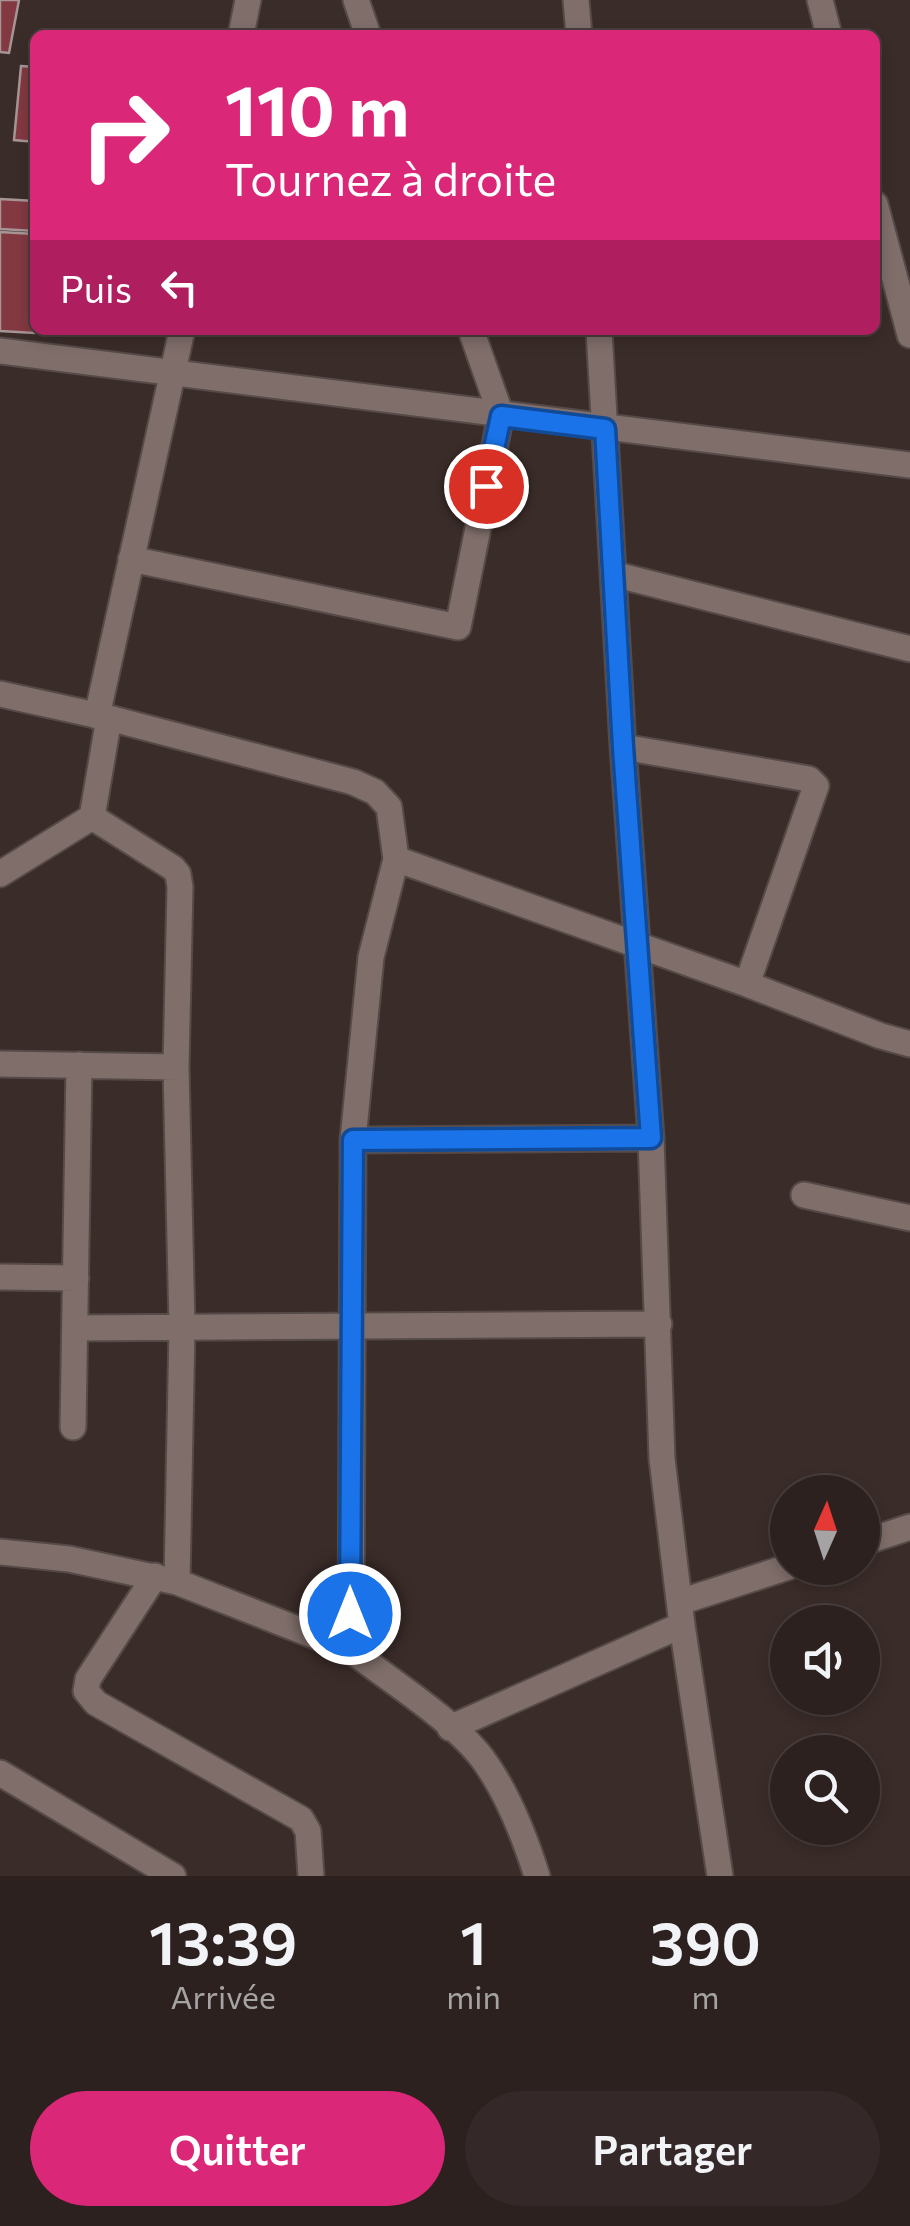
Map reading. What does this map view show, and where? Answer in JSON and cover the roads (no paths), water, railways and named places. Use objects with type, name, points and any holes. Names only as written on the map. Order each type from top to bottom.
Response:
[{"type":"street","points":[[242,30],[248,0]]},
{"type":"street","points":[[356,0],[366,30]]},
{"type":"street","points":[[576,0],[579,30]]},
{"type":"street","points":[[820,0],[828,30]]},
{"type":"street","points":[[880,223],[910,334]]},
{"type":"street","points":[[92,817],[103,716],[132,558],[181,335]]},
{"type":"street","points":[[132,558],[458,627],[501,416],[473,335]]},
{"type":"street","points":[[599,335],[651,1138],[662,1458],[720,1876]]},
{"type":"street","points":[[0,350],[910,466]]},
{"type":"street","points":[[613,574],[910,649]]},
{"type":"street","points":[[0,694],[103,716],[354,782],[375,792],[389,806],[396,860],[371,957],[353,1140],[350,1650]]},
{"type":"street","points":[[623,747],[809,780],[816,786],[747,984]]},
{"type":"street","points":[[0,874],[92,817]]},
{"type":"street","points":[[92,817],[178,874],[176,1067],[182,1327],[166,1579],[88,1679],[86,1692],[96,1703],[301,1820],[308,1831],[311,1876]]},
{"type":"street","points":[[396,860],[910,1044]]},
{"type":"street","points":[[0,1064],[176,1067]]},
{"type":"street","points":[[74,1427],[79,1065]]},
{"type":"street","points":[[353,1140],[651,1138]]},
{"type":"street","points":[[804,1195],[910,1218]]},
{"type":"street","points":[[0,1277],[76,1278]]},
{"type":"street","points":[[76,1328],[659,1324]]},
{"type":"street","points":[[880,1536],[910,1527]]},
{"type":"street","points":[[0,1552],[69,1560],[166,1579],[350,1650],[450,1728],[481,1758],[506,1801],[538,1876]]},
{"type":"street","points":[[450,1728],[681,1614],[770,1575]]},
{"type":"street","points":[[0,1772],[172,1876]]}]
